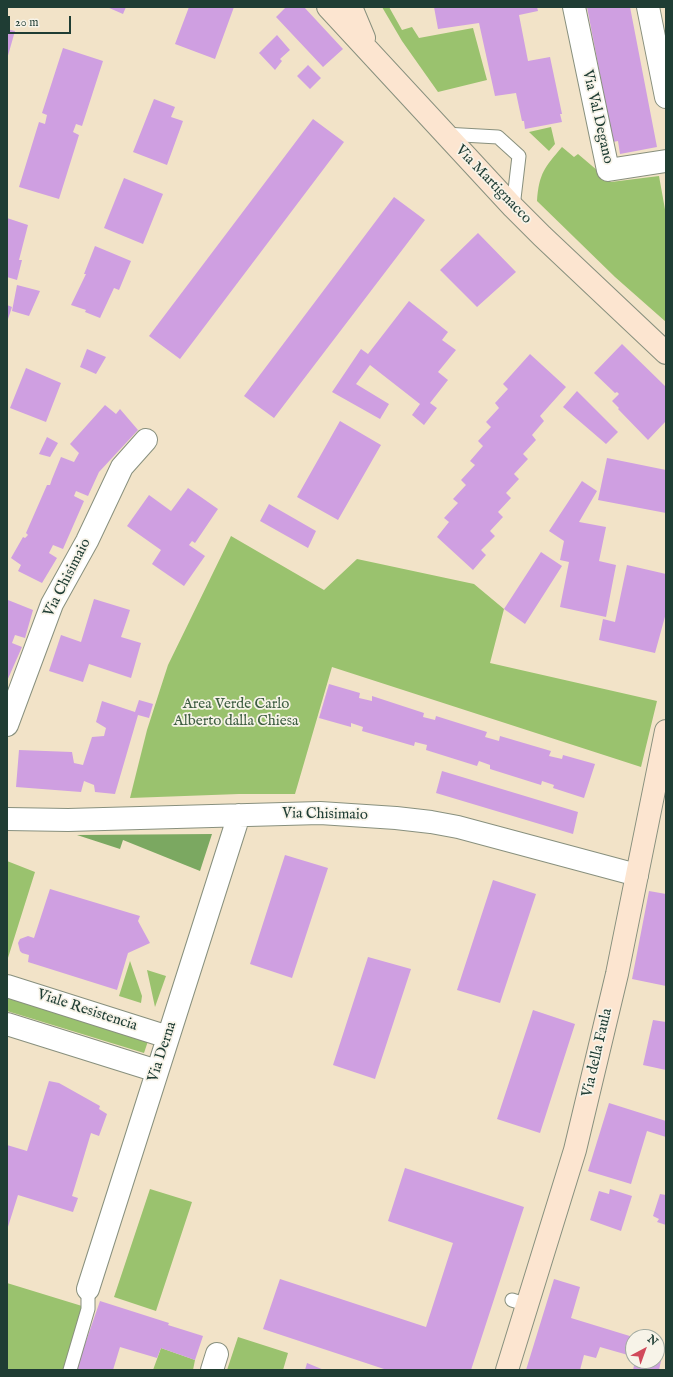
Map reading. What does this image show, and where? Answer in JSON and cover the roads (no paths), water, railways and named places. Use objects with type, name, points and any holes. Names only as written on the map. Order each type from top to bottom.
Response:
[{"type":"street","name":"Via Martignacco","points":[[328,7],[513,207],[666,353]]},
{"type":"street","points":[[351,7],[369,50]]},
{"type":"street","name":"Via Val Degano","points":[[574,7],[608,170],[666,162]]},
{"type":"street","points":[[648,7],[659,27],[666,97]]},
{"type":"street","name":"Via Chisimaio","points":[[7,725],[52,604],[87,541],[122,467],[146,440]]},
{"type":"street","name":"Via della Faula","points":[[508,1370],[520,1303],[574,1150],[617,974],[666,731]]},
{"type":"street","name":"Via Chisimaio","points":[[7,819],[68,820],[320,813],[361,815],[431,822],[491,836],[637,875]]},
{"type":"street","name":"Via Derna","points":[[88,1289],[239,815]]},
{"type":"street","name":"Viale Resistencia","points":[[7,986],[168,1037]]},
{"type":"street","points":[[7,1024],[157,1071]]},
{"type":"lane","points":[[444,134],[498,137],[519,156],[513,207]]},
{"type":"lane","points":[[70,1370],[88,1309],[88,1289]]},
{"type":"park label","name":"Area Verde Carlo Alberto dalla Chiesa","points":[[236,714]]}]
